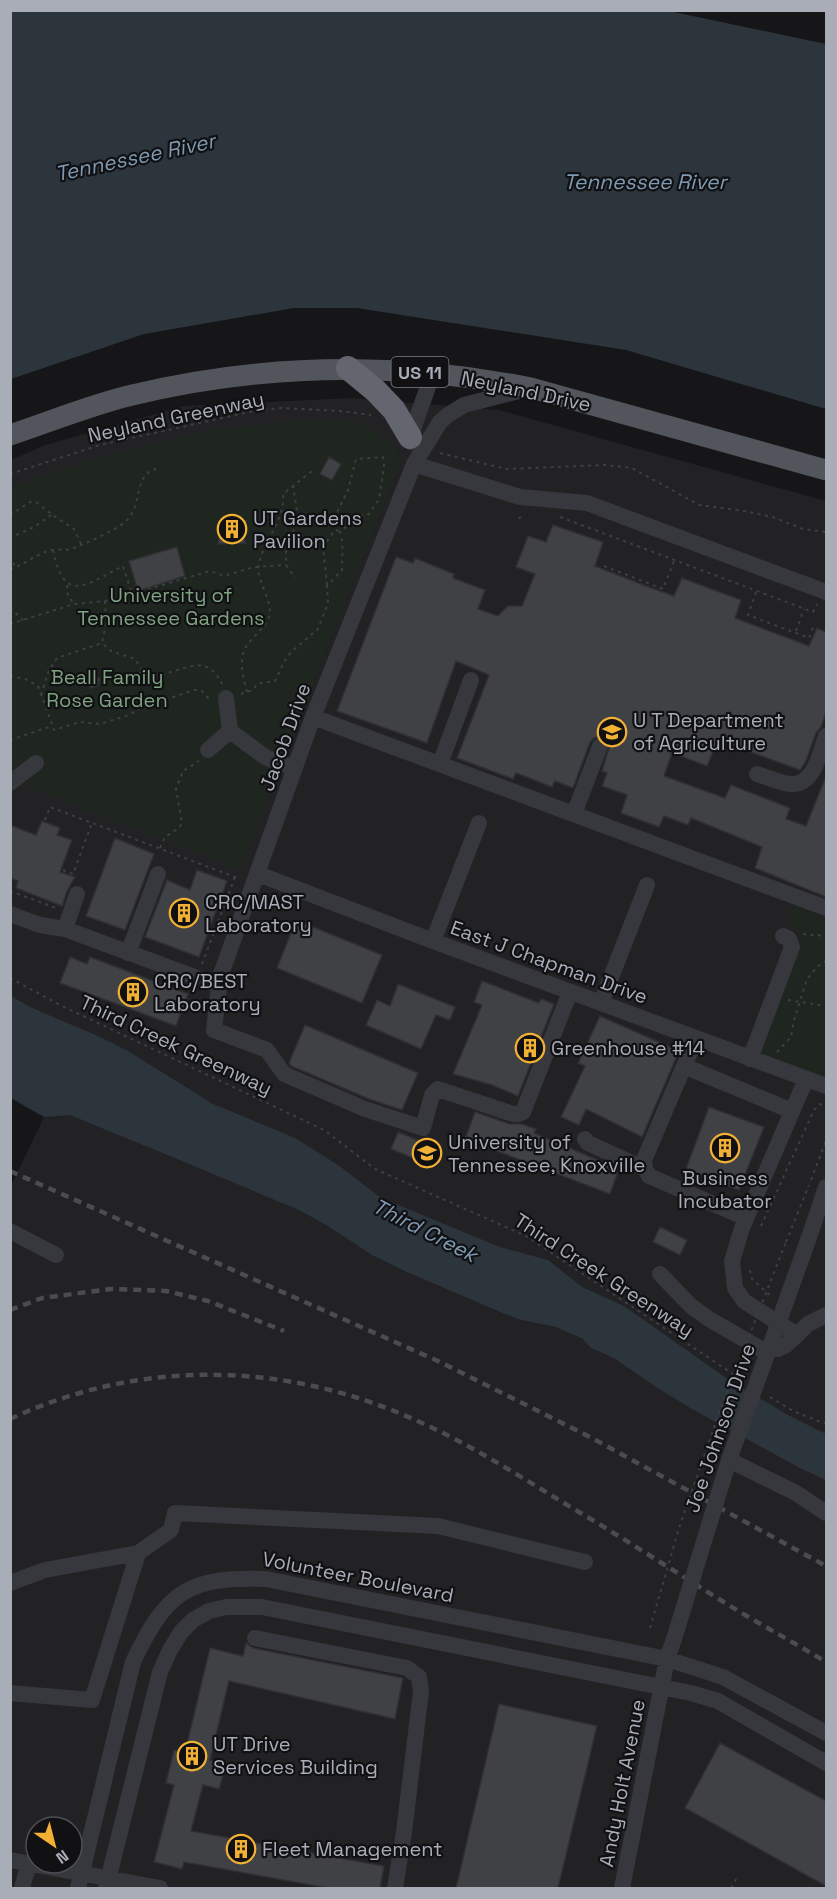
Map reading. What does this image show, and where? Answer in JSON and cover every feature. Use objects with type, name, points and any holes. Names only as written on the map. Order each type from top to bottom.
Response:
[{"type":"highway","points":[[348,368],[376,390],[417,442]]},
{"type":"main road","name":"Neyland Drive","points":[[10,435],[126,396],[217,377],[348,368],[393,369],[486,379],[531,388],[826,470]]},
{"type":"street","name":"Jacob Drive","points":[[433,373],[414,464],[313,717],[220,981],[214,1030],[267,1050],[284,1074],[365,1109],[423,1128],[432,1095],[438,1089],[513,1114],[523,1112],[570,992]]},
{"type":"street","points":[[417,442],[464,405],[531,388]]},
{"type":"street","points":[[414,464],[520,497],[587,503],[823,596]]},
{"type":"street","points":[[440,764],[471,680]]},
{"type":"street","points":[[226,698],[230,731],[265,757],[288,766]]},
{"type":"street","points":[[313,717],[826,908]]},
{"type":"street","points":[[208,750],[230,731]]},
{"type":"street","points":[[757,774],[792,784],[804,781],[812,773],[826,736]]},
{"type":"street","points":[[573,814],[600,746]]},
{"type":"street","points":[[10,783],[36,763]]},
{"type":"street","points":[[433,941],[479,823]]},
{"type":"street","points":[[128,952],[158,874]]},
{"type":"street","name":"East J Chapman Drive","points":[[256,879],[433,941],[826,1086]]},
{"type":"street","points":[[601,1004],[647,885]]},
{"type":"street","points":[[68,921],[77,894]]},
{"type":"street","points":[[10,914],[40,925],[68,921],[128,952],[197,978],[220,981]]},
{"type":"street","points":[[750,1059],[792,947],[786,937]]},
{"type":"street","points":[[696,1038],[644,1161],[645,1169],[650,1176],[754,1223]]},
{"type":"street","points":[[684,1066],[792,1111]]},
{"type":"street","points":[[799,1334],[744,1301],[732,1279],[732,1261],[754,1223],[792,1111],[806,1079]]},
{"type":"street","points":[[585,1139],[588,1143],[645,1169]]},
{"type":"street","name":"Joe Johnson Drive","points":[[662,1686],[667,1659],[729,1460],[826,1187]]},
{"type":"street","points":[[10,1231],[56,1255]]},
{"type":"street","points":[[660,1274],[700,1313],[761,1349],[777,1349],[822,1322]]},
{"type":"street","points":[[729,1460],[796,1492],[826,1513]]},
{"type":"street","points":[[10,1583],[45,1570],[138,1554],[171,1530],[175,1513],[438,1526],[585,1562]]},
{"type":"street","points":[[10,1694],[92,1700],[138,1554]]},
{"type":"street","name":"Volunteer Boulevard","points":[[80,1880],[133,1662],[159,1614],[176,1598],[199,1584],[223,1579],[266,1579],[667,1659],[723,1677],[826,1733]]},
{"type":"street","points":[[199,1584],[209,1611]]},
{"type":"street","points":[[107,1883],[160,1672],[181,1632],[193,1620],[209,1611],[226,1607],[262,1607],[662,1686],[718,1701],[826,1762]]},
{"type":"street","points":[[255,1638],[407,1668],[419,1677],[421,1691],[395,1888]]},
{"type":"street","name":"Andy Holt Avenue","points":[[622,1888],[662,1686]]},
{"type":"street","points":[[65,1875],[80,1880],[160,1888]]},
{"type":"path","name":"Neyland Greenway","points":[[10,474],[100,445],[254,411],[281,408],[370,414]]},
{"type":"path","points":[[417,442],[506,469],[605,465],[632,468],[699,505],[773,517],[803,529],[826,532]]},
{"type":"path","points":[[257,684],[275,681],[291,652],[318,629],[328,603],[323,547],[335,530],[336,514],[348,490],[356,459],[383,457],[380,492],[376,504],[369,514],[350,518],[344,529],[335,530]]},
{"type":"path","points":[[10,569],[42,553],[70,549],[109,532],[125,522],[138,503],[142,480],[150,470],[156,469]]},
{"type":"path","points":[[247,692],[242,667],[243,654],[248,644],[262,629],[270,611],[257,567],[263,548],[282,515],[283,494],[312,471]]},
{"type":"path","points":[[294,485],[297,511],[291,544],[286,552],[286,565],[295,578]]},
{"type":"path","points":[[10,515],[30,502],[36,502],[74,529],[81,544]]},
{"type":"path","points":[[10,539],[34,528],[51,514]]},
{"type":"path","points":[[559,517],[813,612],[823,596]]},
{"type":"path","points":[[328,586],[342,570],[341,557],[344,543],[340,531]]},
{"type":"path","points":[[53,550],[62,577],[67,584],[68,596],[74,604]]},
{"type":"path","points":[[10,556],[15,567]]},
{"type":"path","points":[[604,566],[663,589],[674,560]]},
{"type":"path","points":[[10,624],[74,604],[105,601],[210,571],[224,576],[257,567],[286,565]]},
{"type":"path","points":[[67,584],[75,587],[85,585],[123,566],[132,594]]},
{"type":"path","points":[[756,591],[748,615],[809,638],[814,625]]},
{"type":"path","points":[[102,643],[106,624],[105,601]]},
{"type":"path","points":[[10,608],[24,621]]},
{"type":"path","points":[[795,632],[804,609]]},
{"type":"path","points":[[102,643],[111,651],[135,659],[144,673]]},
{"type":"path","points":[[41,695],[49,670],[57,658],[102,643]]},
{"type":"path","points":[[139,673],[161,674],[198,664],[217,675],[226,698]]},
{"type":"path","points":[[10,676],[38,686],[54,730],[80,722],[100,724],[129,715],[149,702],[161,701],[194,690],[200,690],[207,696]]},
{"type":"path","points":[[10,740],[52,726]]},
{"type":"path","points":[[160,848],[165,837],[179,828],[182,823],[176,789],[183,771],[197,763],[208,750]]},
{"type":"path","points":[[45,820],[50,807],[235,877],[256,879]]},
{"type":"path","points":[[63,870],[73,874],[92,823]]},
{"type":"path","points":[[197,978],[235,877]]},
{"type":"path","points":[[10,891],[68,921]]},
{"type":"path","points":[[786,937],[803,934],[826,936]]},
{"type":"path","points":[[774,1057],[791,1037],[807,979],[817,967],[826,961]]},
{"type":"path","name":"Third Creek Greenway","points":[[10,978],[62,1006],[324,1130],[375,1169],[526,1236],[742,1380]]},
{"type":"path","points":[[773,996],[826,1006]]},
{"type":"path","points":[[754,1223],[813,1110],[820,1104],[826,1106]]},
{"type":"path","points":[[651,1628],[679,1528],[722,1405],[826,1141]]},
{"type":"path","points":[[750,1269],[752,1279],[762,1290],[780,1303]]},
{"type":"path","points":[[763,1392],[793,1411],[826,1424]]},
{"type":"path","points":[[731,1888],[738,1876]]},
{"type":"shaded area","name":"University of Tennessee, Knoxville","points":[[351,398],[499,410],[826,501],[826,1888],[11,1888],[10,1188],[44,1117],[11,1098],[11,460],[45,445],[184,406]]},
{"type":"green space","name":"University of Tennessee Gardens","points":[[311,419],[364,423],[398,450],[399,466],[240,869],[11,780],[10,487],[88,461],[204,431]]},
{"type":"green space","points":[[794,906],[826,919],[826,1077],[763,1056],[758,1049],[803,931],[787,924]]},
{"type":"water","name":"Tennessee River","points":[[664,10],[826,44],[826,409],[626,350],[357,308],[294,308],[144,334],[11,379],[11,11]]},
{"type":"water","name":"Third Creek","points":[[11,996],[30,1007],[128,1051],[213,1104],[295,1138],[338,1165],[381,1198],[500,1247],[548,1260],[582,1287],[624,1306],[729,1380],[788,1415],[826,1434],[826,1480],[692,1409],[614,1358],[591,1348],[583,1339],[556,1327],[505,1314],[407,1272],[372,1255],[299,1210],[70,1115],[44,1117],[11,1098]]},
{"type":"building","points":[[329,457],[341,464],[332,480],[320,474]]},
{"type":"building","name":"UT Gardens Pavilion","points":[[222,521],[246,521],[242,536],[246,543],[218,544]]},
{"type":"building","points":[[553,525],[603,542],[595,566],[646,586],[674,596],[682,578],[741,600],[735,618],[809,646],[817,628],[826,632],[826,712],[800,770],[718,740],[707,766],[672,753],[664,776],[725,798],[731,785],[790,808],[786,819],[806,826],[826,776],[826,897],[755,868],[762,847],[691,818],[688,825],[664,816],[659,827],[621,813],[627,795],[602,786],[607,773],[602,771],[610,745],[603,736],[594,738],[590,742],[573,788],[555,781],[552,787],[516,773],[513,779],[457,758],[489,675],[456,661],[427,743],[337,711],[396,557],[413,563],[415,558],[454,574],[453,578],[485,590],[478,609],[498,616],[508,606],[522,606],[535,574],[516,567],[528,536],[546,542]]},
{"type":"building","points":[[177,547],[185,576],[138,591],[129,561]]},
{"type":"building","points":[[94,674],[100,679],[98,686],[91,688],[86,682],[87,676]]},
{"type":"building","points":[[42,821],[60,828],[57,835],[72,840],[60,872],[75,877],[62,906],[16,888],[18,881],[10,878],[10,825],[36,835]]},
{"type":"building","points":[[115,838],[154,854],[125,930],[86,916]]},
{"type":"building","name":"CRC/MAST Laboratory","points":[[197,870],[227,881],[199,957],[145,937],[167,880],[190,890]]},
{"type":"building","points":[[296,920],[382,955],[362,1003],[277,968]]},
{"type":"building","name":"CRC/BEST Laboratory","points":[[70,957],[87,964],[90,957],[188,994],[176,1026],[60,983]]},
{"type":"building","points":[[482,981],[539,1003],[541,999],[554,1004],[518,1096],[492,1085],[453,1074],[482,1005],[474,1002]]},
{"type":"building","points":[[398,984],[455,1007],[450,1020],[436,1015],[421,1049],[366,1025],[377,1000],[390,1006]]},
{"type":"building","points":[[600,1016],[679,1051],[642,1137],[586,1109],[579,1125],[561,1117],[585,1066],[578,1063]]},
{"type":"building","points":[[305,1025],[418,1073],[402,1110],[369,1099],[291,1066],[289,1063]]},
{"type":"building","name":"Business Incubator","points":[[709,1107],[764,1127],[739,1190],[686,1169]]},
{"type":"building","points":[[475,1112],[510,1124],[522,1124],[536,1129],[534,1133],[619,1169],[610,1194],[465,1139]]},
{"type":"building","points":[[398,1132],[437,1148],[430,1165],[391,1149]]},
{"type":"building","points":[[660,1227],[687,1240],[680,1255],[653,1242]]},
{"type":"building","points":[[246,1643],[253,1648],[403,1678],[395,1719],[229,1681],[210,1760],[226,1764],[219,1789],[203,1785],[191,1831],[384,1866],[380,1888],[328,1888],[184,1862],[182,1869],[154,1862],[174,1785],[166,1783],[174,1750],[185,1752],[210,1648],[243,1656]]},
{"type":"building","points":[[499,1704],[597,1726],[558,1888],[456,1888]]},
{"type":"building","points":[[720,1743],[826,1801],[826,1886],[685,1808]]},
{"type":"railway","points":[[10,1171],[440,1362],[590,1437],[826,1566]]},
{"type":"railway","points":[[10,1310],[42,1298],[111,1289],[166,1291],[208,1301],[284,1331]]},
{"type":"railway","points":[[10,1419],[59,1399],[109,1386],[160,1377],[212,1375],[263,1378],[314,1386],[364,1400],[413,1419],[477,1451],[826,1662]]},
{"type":"place","name":"UT Gardens Pavilion","points":[[232,529]]},
{"type":"place","name":"U T Department of Agriculture","points":[[612,732]]},
{"type":"place","name":"CRC/MAST Laboratory","points":[[184,913]]},
{"type":"place","name":"CRC/BEST Laboratory","points":[[133,992]]},
{"type":"place","name":"Greenhouse #14","points":[[530,1048]]},
{"type":"place","name":"Business Incubator","points":[[725,1148]]},
{"type":"place","name":"University of Tennessee, Knoxville","points":[[427,1153]]},
{"type":"place","name":"UT Drive Services Building","points":[[192,1756]]},
{"type":"place","name":"Fleet Management","points":[[241,1849]]},
{"type":"park label","name":"Beall Family Rose Garden","points":[[107,688]]}]
